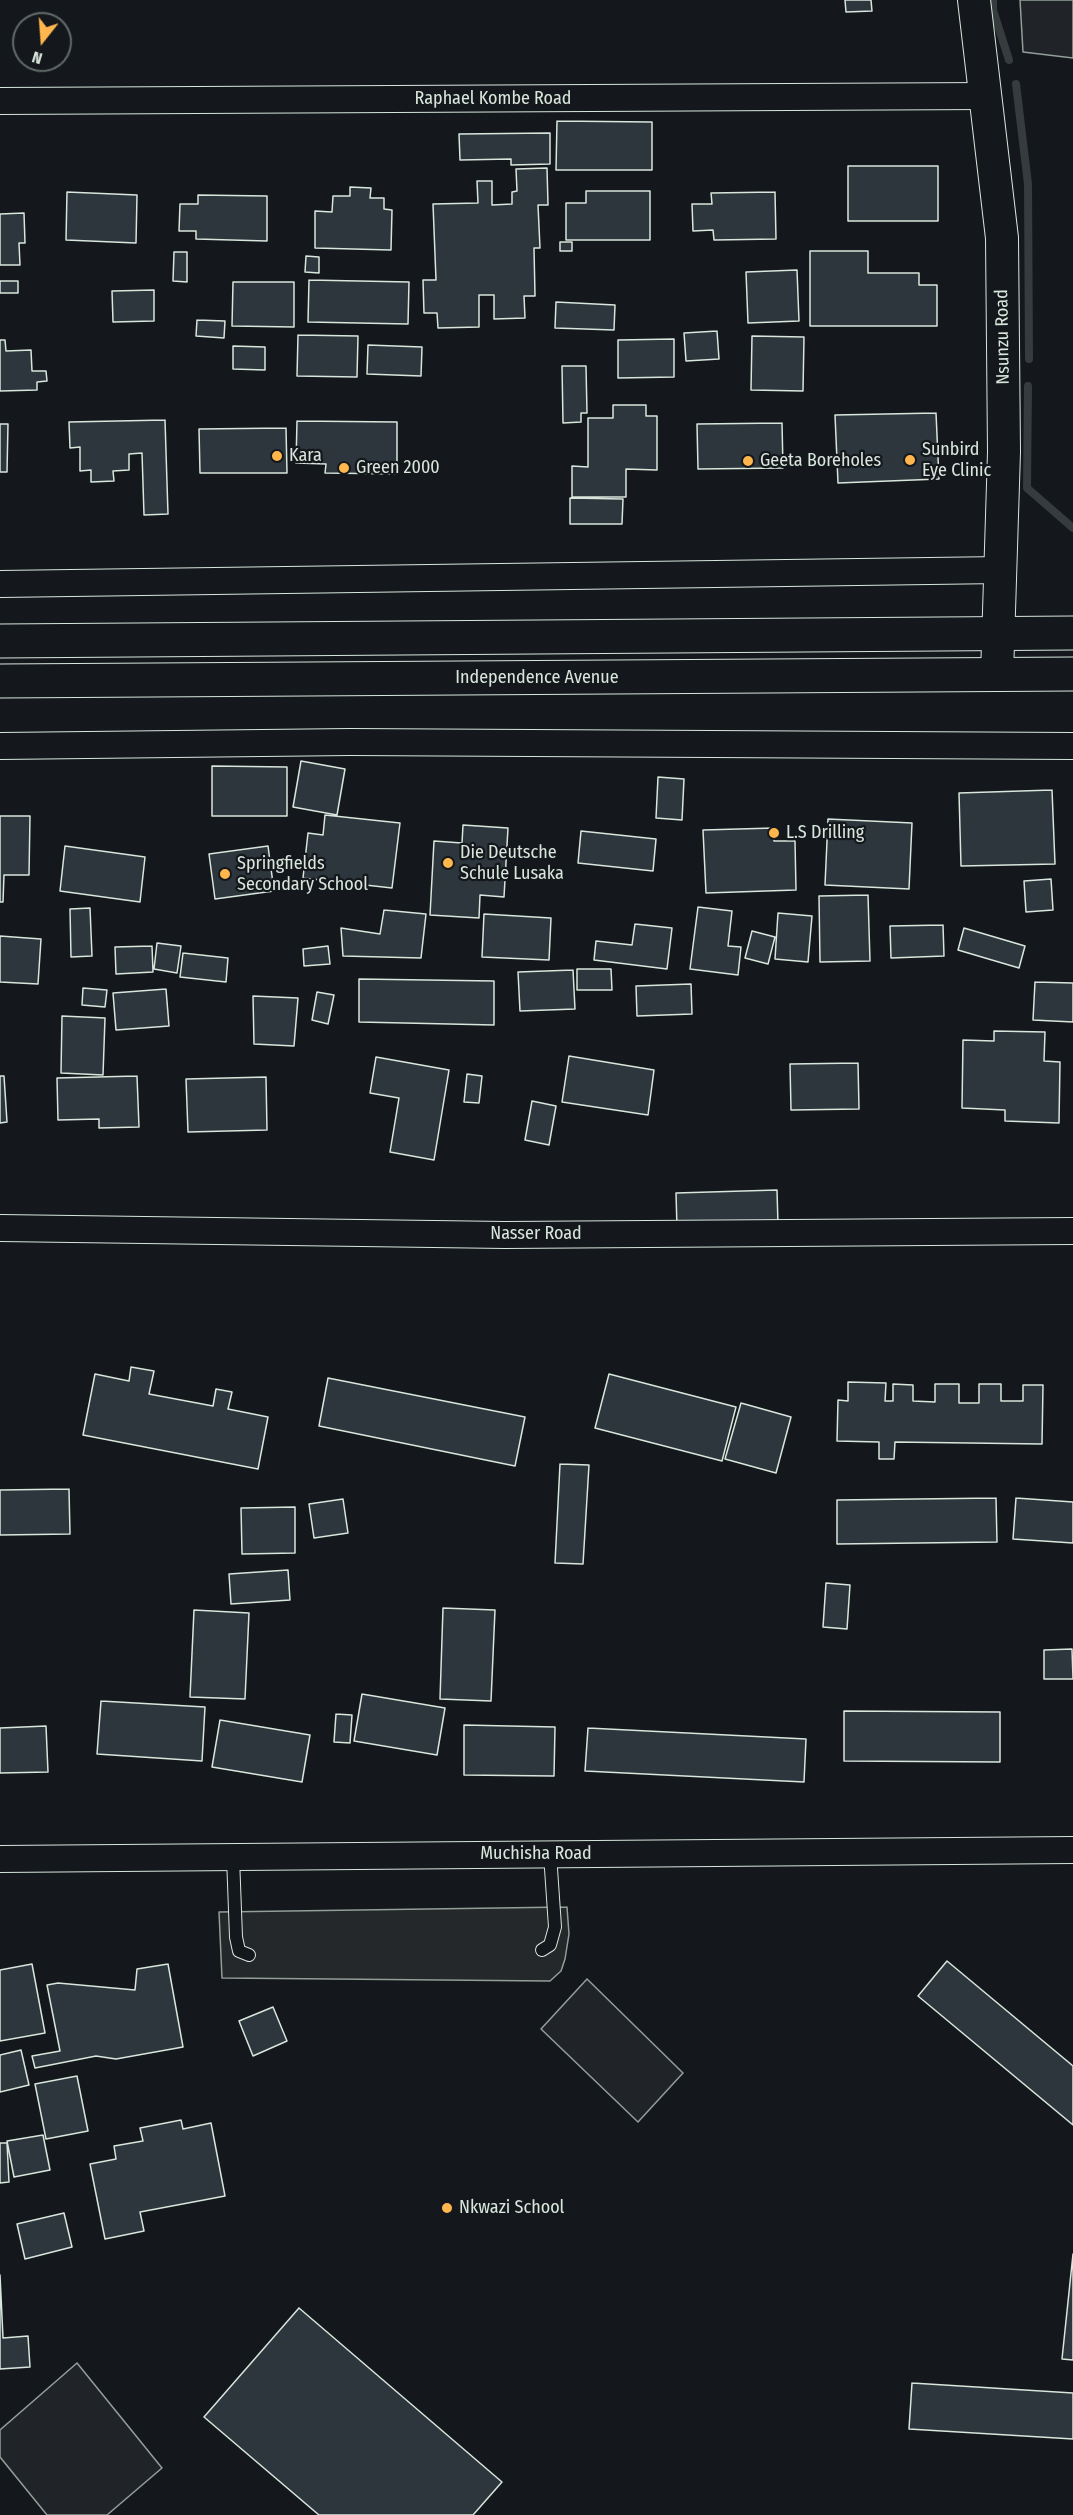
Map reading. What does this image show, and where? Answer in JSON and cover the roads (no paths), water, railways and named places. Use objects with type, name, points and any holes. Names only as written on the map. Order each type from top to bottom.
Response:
[{"type":"main road","points":[[0,641],[1073,633]]},
{"type":"main road","name":"Independence Avenue","points":[[0,681],[1073,674]]},
{"type":"street","name":"Nsunzu Road","points":[[974,0],[1002,238],[1004,452],[997,675]]},
{"type":"street","name":"Raphael Kombe Road","points":[[0,101],[985,96]]},
{"type":"street","points":[[0,584],[1000,570]]},
{"type":"street","points":[[0,746],[361,742],[1073,746]]},
{"type":"street","name":"Nasser Road","points":[[0,1228],[504,1235],[1073,1231]]},
{"type":"street","name":"Muchisha Road","points":[[0,1859],[1073,1851]]},
{"type":"lane","points":[[542,1950],[550,1945],[555,1927],[550,1854]]},
{"type":"lane","points":[[233,1857],[238,1951],[249,1955]]},
{"type":"waterway","points":[[993,0],[993,10],[1009,60]]},
{"type":"waterway","points":[[1016,84],[1028,184],[1029,359]]},
{"type":"waterway","points":[[1028,386],[1027,488],[1073,528]]},
{"type":"place","name":"Kara","points":[[277,456]]},
{"type":"place","name":"Sunbird Eye Clinic","points":[[910,460]]},
{"type":"place","name":"Geeta Boreholes","points":[[748,461]]},
{"type":"place","name":"Green 2000","points":[[344,468]]},
{"type":"place","name":"L.S Drilling","points":[[774,833]]},
{"type":"place","name":"Die Deutsche Schule Lusaka","points":[[448,863]]},
{"type":"place","name":"Springfields Secondary School","points":[[225,874]]},
{"type":"place","name":"Nkwazi School","points":[[447,2208]]}]
